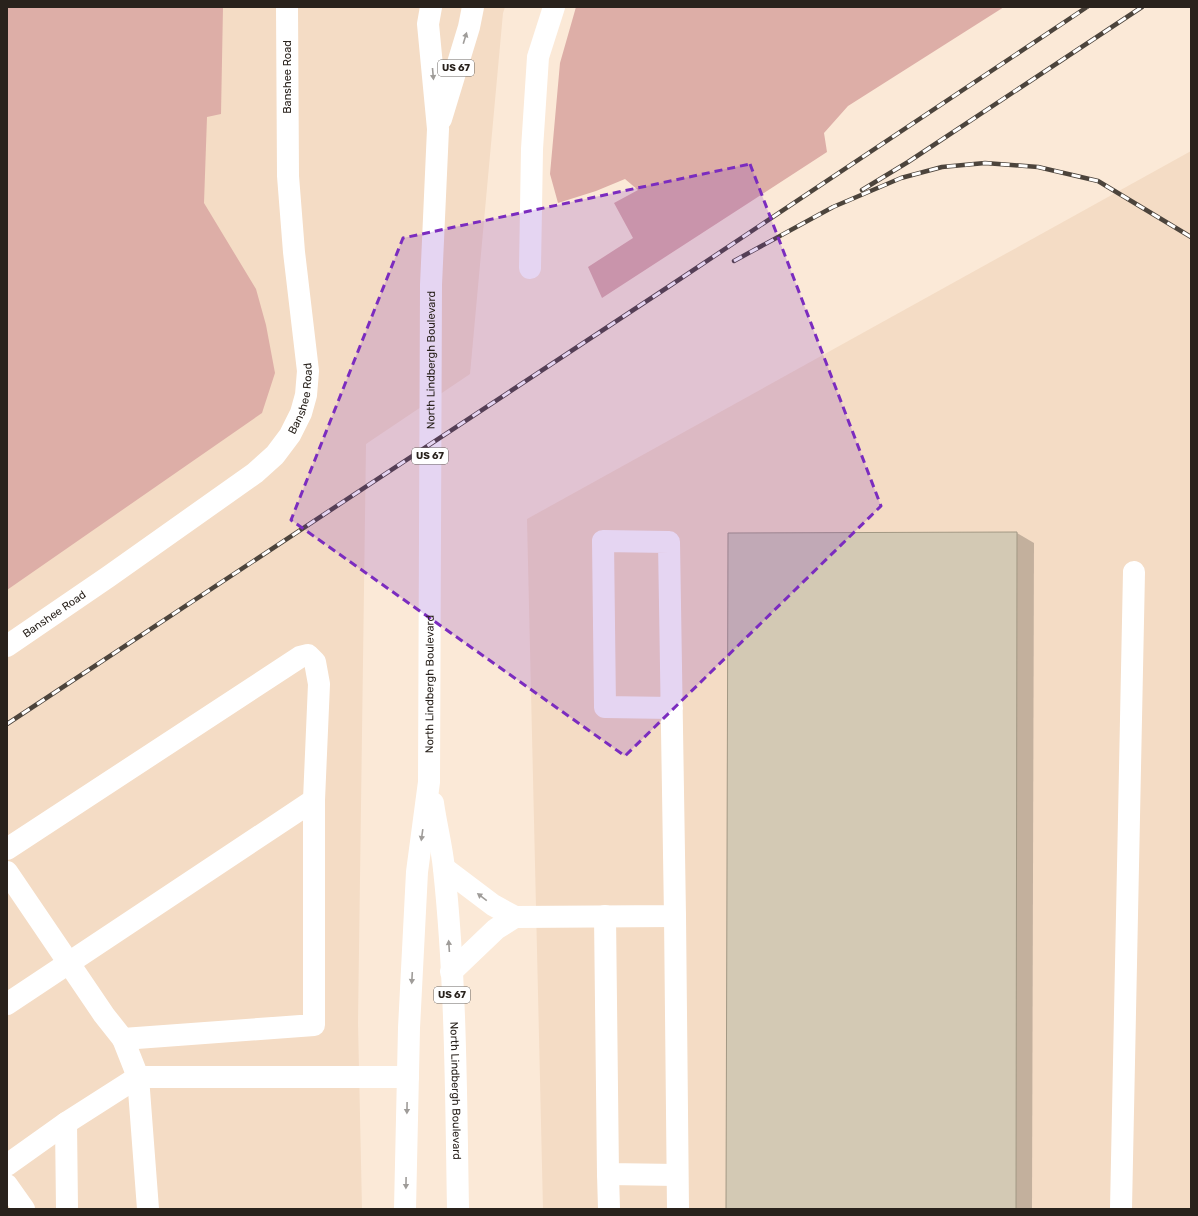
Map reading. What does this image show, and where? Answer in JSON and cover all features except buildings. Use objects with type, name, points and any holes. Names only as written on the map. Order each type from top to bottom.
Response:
[{"type":"main road","name":"Banshee Road","points":[[7,646],[255,473],[275,455],[287,440],[301,413],[306,395],[308,371],[294,252],[288,176],[287,7]]},
{"type":"main road","name":"North Lindbergh Boulevard","points":[[406,1209],[408,1077],[417,872],[429,782],[431,285],[438,129],[428,24],[431,7]]},
{"type":"main road","name":"North Lindbergh Boulevard","points":[[438,129],[469,27],[473,7]]},
{"type":"main road","points":[[530,268],[532,148],[538,56],[554,7]]},
{"type":"main road","points":[[672,708],[605,707],[603,541],[669,542],[672,708],[675,916],[678,1209]]},
{"type":"main road","points":[[1121,1209],[1134,572]]},
{"type":"main road","points":[[7,849],[300,657],[308,656],[315,662],[319,684],[314,800],[314,1025],[123,1039]]},
{"type":"main road","name":"North Lindbergh Boulevard","points":[[429,782],[444,868],[455,1055],[458,1209]]},
{"type":"main road","points":[[7,1004],[68,962],[314,800]]},
{"type":"main road","points":[[444,868],[493,905],[515,917],[675,916]]},
{"type":"main road","points":[[7,872],[104,1015],[123,1039],[138,1077],[148,1209]]},
{"type":"main road","points":[[605,916],[609,1209]]},
{"type":"main road","points":[[451,972],[496,929],[515,917]]},
{"type":"main road","points":[[7,1165],[66,1123],[138,1077],[408,1077]]},
{"type":"main road","points":[[66,1123],[67,1209]]},
{"type":"main road","points":[[608,1174],[677,1175]]},
{"type":"main road","points":[[7,1185],[24,1209]]},
{"type":"highlighted area","points":[[750,164],[881,506],[625,756],[291,520],[403,238]]},
{"type":"shaded area","points":[[7,7],[505,7],[503,13],[470,374],[366,444],[358,1023],[362,1209],[7,1209]]},
{"type":"shaded area","points":[[7,7],[223,7],[221,114],[207,117],[204,203],[256,289],[266,325],[275,373],[262,413],[7,590]]},
{"type":"shaded area","points":[[576,7],[1004,7],[848,106],[824,133],[827,152],[602,298],[588,267],[633,238],[614,203],[638,190],[625,179],[596,191],[558,203],[550,174],[560,63]]},
{"type":"shaded area","points":[[1191,151],[1191,1209],[543,1209],[527,519]]},
{"type":"railway","points":[[7,724],[668,287],[1087,7]]},
{"type":"railway","points":[[862,190],[908,162],[1142,7]]},
{"type":"railway","points":[[734,261],[833,207],[901,178],[942,167],[985,163],[1038,167],[1098,181],[1191,237]]}]
